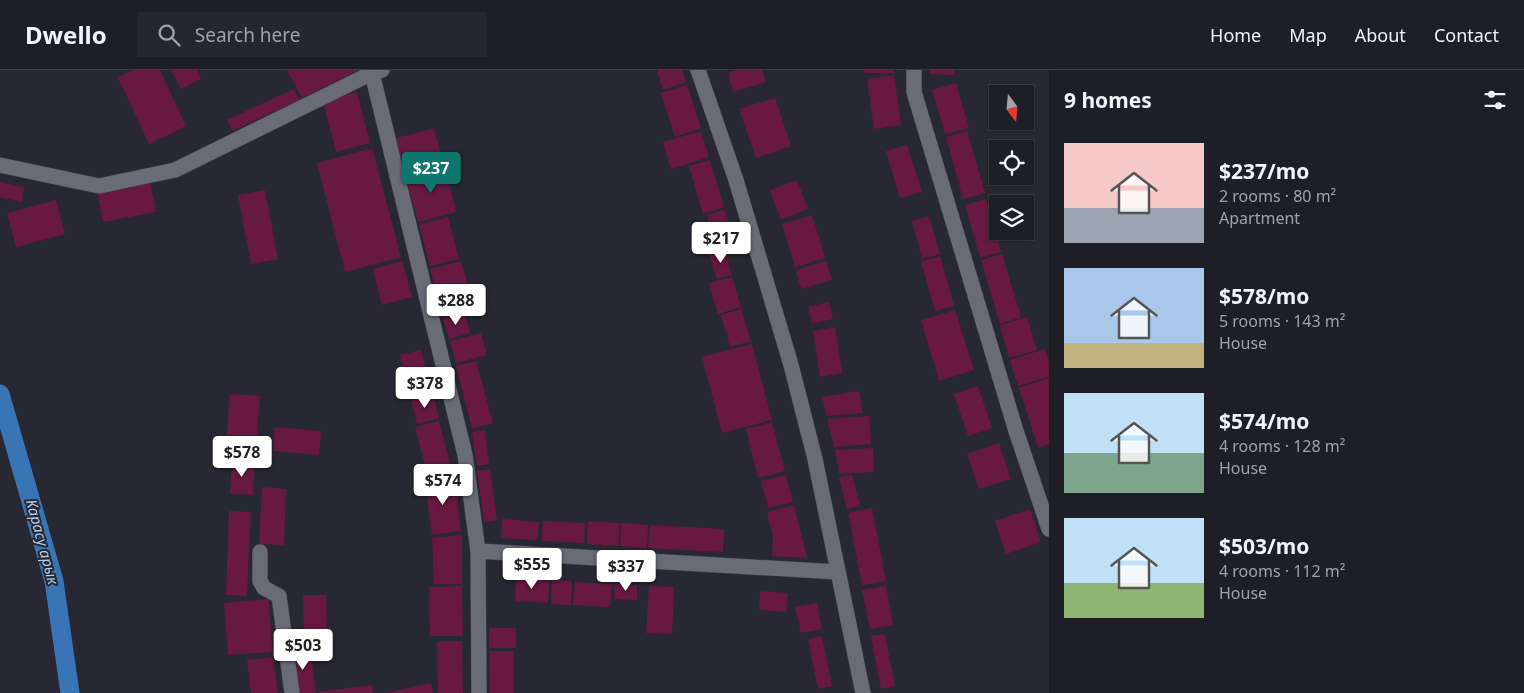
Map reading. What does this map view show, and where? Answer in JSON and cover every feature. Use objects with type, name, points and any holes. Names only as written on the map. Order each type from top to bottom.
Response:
[{"type":"street","points":[[698,70],[736,180],[790,365],[815,459],[863,693]]},
{"type":"street","points":[[914,70],[914,92],[1016,431],[1049,529]]},
{"type":"street","points":[[0,165],[99,186],[175,170],[377,72],[465,455],[478,551],[479,693]]},
{"type":"street","points":[[478,551],[838,572]]},
{"type":"street","points":[[260,552],[260,581],[264,588],[279,596],[292,693]]},
{"type":"building","points":[[132,70],[160,70],[186,126],[149,144],[118,77]]},
{"type":"building","points":[[171,70],[197,70],[201,79],[181,89]]},
{"type":"building","points":[[287,70],[358,70],[302,98]]},
{"type":"building","points":[[657,70],[682,70],[686,82],[663,90]]},
{"type":"building","points":[[738,70],[762,70],[766,82],[733,92],[728,73]]},
{"type":"building","points":[[864,70],[894,70],[894,73],[864,73]]},
{"type":"building","points":[[930,70],[954,70],[954,75],[929,74]]},
{"type":"building","points":[[894,75],[901,125],[874,129],[867,79]]},
{"type":"building","points":[[956,83],[969,128],[945,134],[932,90]]},
{"type":"building","points":[[687,85],[701,128],[675,137],[661,93]]},
{"type":"building","points":[[294,89],[299,100],[232,131],[227,120]]},
{"type":"building","points":[[357,92],[370,143],[336,152],[323,101]]},
{"type":"building","points":[[775,98],[791,146],[756,158],[739,109]]},
{"type":"building","points":[[434,128],[444,165],[406,175],[396,138]]},
{"type":"building","points":[[701,131],[709,157],[671,169],[663,142]]},
{"type":"building","points":[[967,131],[985,193],[963,199],[946,137]]},
{"type":"building","points":[[907,145],[922,192],[900,198],[886,151]]},
{"type":"building","points":[[372,148],[401,257],[345,272],[317,163]]},
{"type":"building","points":[[710,160],[724,207],[703,214],[689,166]]},
{"type":"building","points":[[445,167],[456,212],[418,222],[406,177]]},
{"type":"building","points":[[797,180],[808,209],[781,220],[770,190]]},
{"type":"building","points":[[150,181],[156,212],[103,222],[97,190]]},
{"type":"building","points":[[0,182],[24,187],[22,202],[0,197]]},
{"type":"building","points":[[265,190],[278,259],[251,264],[238,195]]},
{"type":"building","points":[[986,199],[989,210],[989,240],[998,240],[1001,252],[980,258],[965,205]]},
{"type":"building","points":[[56,200],[65,234],[16,247],[7,213]]},
{"type":"building","points":[[725,210],[735,243],[717,248],[707,215]]},
{"type":"building","points":[[812,215],[825,258],[795,267],[782,224]]},
{"type":"building","points":[[929,216],[940,254],[922,259],[912,221]]},
{"type":"building","points":[[448,217],[459,259],[430,266],[419,225]]},
{"type":"building","points":[[724,248],[732,275],[717,279],[709,253]]},
{"type":"building","points":[[1002,254],[1021,317],[1000,324],[981,260]]},
{"type":"building","points":[[940,256],[954,306],[935,311],[921,262]]},
{"type":"building","points":[[402,261],[412,297],[382,305],[373,269]]},
{"type":"building","points":[[461,261],[474,307],[443,315],[430,269]]},
{"type":"building","points":[[826,261],[832,280],[801,289],[796,270]]},
{"type":"building","points":[[732,277],[741,307],[718,314],[709,283]]},
{"type":"building","points":[[829,302],[833,319],[812,324],[808,307]]},
{"type":"building","points":[[741,309],[751,341],[730,347],[721,315]]},
{"type":"building","points":[[955,310],[974,370],[939,381],[921,320]]},
{"type":"building","points":[[464,312],[470,333],[449,339],[443,318]]},
{"type":"building","points":[[1027,317],[1037,350],[1009,358],[1000,325]]},
{"type":"building","points":[[835,327],[842,373],[820,377],[813,331]]},
{"type":"building","points":[[481,333],[487,355],[456,363],[450,341]]},
{"type":"building","points":[[752,344],[772,420],[722,433],[702,357]]},
{"type":"building","points":[[1045,349],[1049,363],[1049,377],[1018,386],[1010,360]]},
{"type":"building","points":[[421,350],[432,392],[411,397],[400,355]]},
{"type":"building","points":[[476,361],[493,423],[472,429],[456,366]]},
{"type":"building","points":[[1049,378],[1049,444],[1038,448],[1019,388]]},
{"type":"building","points":[[978,386],[992,428],[968,436],[954,394]]},
{"type":"building","points":[[859,391],[863,413],[827,416],[822,397]]},
{"type":"building","points":[[230,394],[260,396],[255,456],[225,453]]},
{"type":"building","points":[[433,395],[439,418],[417,424],[411,401]]},
{"type":"building","points":[[869,416],[871,444],[834,447],[827,419]]},
{"type":"building","points":[[439,421],[452,471],[428,477],[415,427]]},
{"type":"building","points":[[772,422],[785,471],[758,478],[746,429]]},
{"type":"building","points":[[275,427],[321,431],[319,455],[273,451]]},
{"type":"building","points":[[485,430],[489,464],[477,466],[472,432]]},
{"type":"building","points":[[999,443],[1011,479],[979,489],[967,454]]},
{"type":"building","points":[[873,448],[874,472],[839,474],[835,450]]},
{"type":"building","points":[[232,460],[255,461],[253,495],[230,494]]},
{"type":"building","points":[[490,469],[497,520],[484,522],[477,471]]},
{"type":"building","points":[[786,475],[793,502],[768,508],[761,481]]},
{"type":"building","points":[[852,475],[860,506],[847,509],[839,477]]},
{"type":"building","points":[[454,476],[461,531],[432,535],[425,483]]},
{"type":"building","points":[[262,487],[286,489],[284,545],[259,544]]},
{"type":"building","points":[[794,505],[807,558],[772,556],[773,537],[767,512]]},
{"type":"building","points":[[872,508],[886,581],[862,585],[848,513]]},
{"type":"building","points":[[1030,509],[1041,542],[1006,554],[995,521]]},
{"type":"building","points":[[229,511],[251,512],[247,596],[226,595]]},
{"type":"building","points":[[502,519],[539,522],[537,540],[501,538]]},
{"type":"building","points":[[543,521],[585,523],[584,543],[542,541]]},
{"type":"building","points":[[588,521],[620,523],[618,546],[587,544]]},
{"type":"building","points":[[621,523],[648,525],[647,548],[620,546]]},
{"type":"building","points":[[650,525],[724,529],[723,552],[648,548]]},
{"type":"building","points":[[462,535],[462,584],[434,584],[432,538]]},
{"type":"building","points":[[516,578],[549,580],[548,603],[515,601]]},
{"type":"building","points":[[552,580],[572,581],[571,605],[551,604]]},
{"type":"building","points":[[575,582],[612,584],[610,607],[573,605]]},
{"type":"building","points":[[615,584],[637,585],[637,600],[614,599]]},
{"type":"building","points":[[462,586],[463,636],[430,636],[429,587]]},
{"type":"building","points":[[649,586],[674,587],[672,634],[646,633]]},
{"type":"building","points":[[886,586],[893,625],[870,629],[862,590]]},
{"type":"building","points":[[760,591],[788,593],[786,612],[759,610]]},
{"type":"building","points":[[303,595],[326,595],[327,639],[304,639]]},
{"type":"building","points":[[268,599],[273,652],[228,655],[224,603]]},
{"type":"building","points":[[817,603],[822,629],[801,633],[795,607]]},
{"type":"building","points":[[489,628],[516,628],[516,648],[489,648]]},
{"type":"building","points":[[885,634],[895,686],[881,689],[871,636]]},
{"type":"building","points":[[822,636],[832,686],[818,689],[808,639]]},
{"type":"building","points":[[437,641],[462,641],[463,693],[438,693]]},
{"type":"building","points":[[310,649],[316,693],[296,693],[291,650]]},
{"type":"building","points":[[489,651],[514,651],[514,693],[490,693]]},
{"type":"building","points":[[273,657],[278,693],[251,693],[247,660]]},
{"type":"building","points":[[431,683],[433,693],[389,693],[389,692]]},
{"type":"building","points":[[372,685],[373,693],[318,693],[318,692]]},
{"type":"waterway","name":"Карасу арык","points":[[0,394],[54,581],[70,693]]}]
